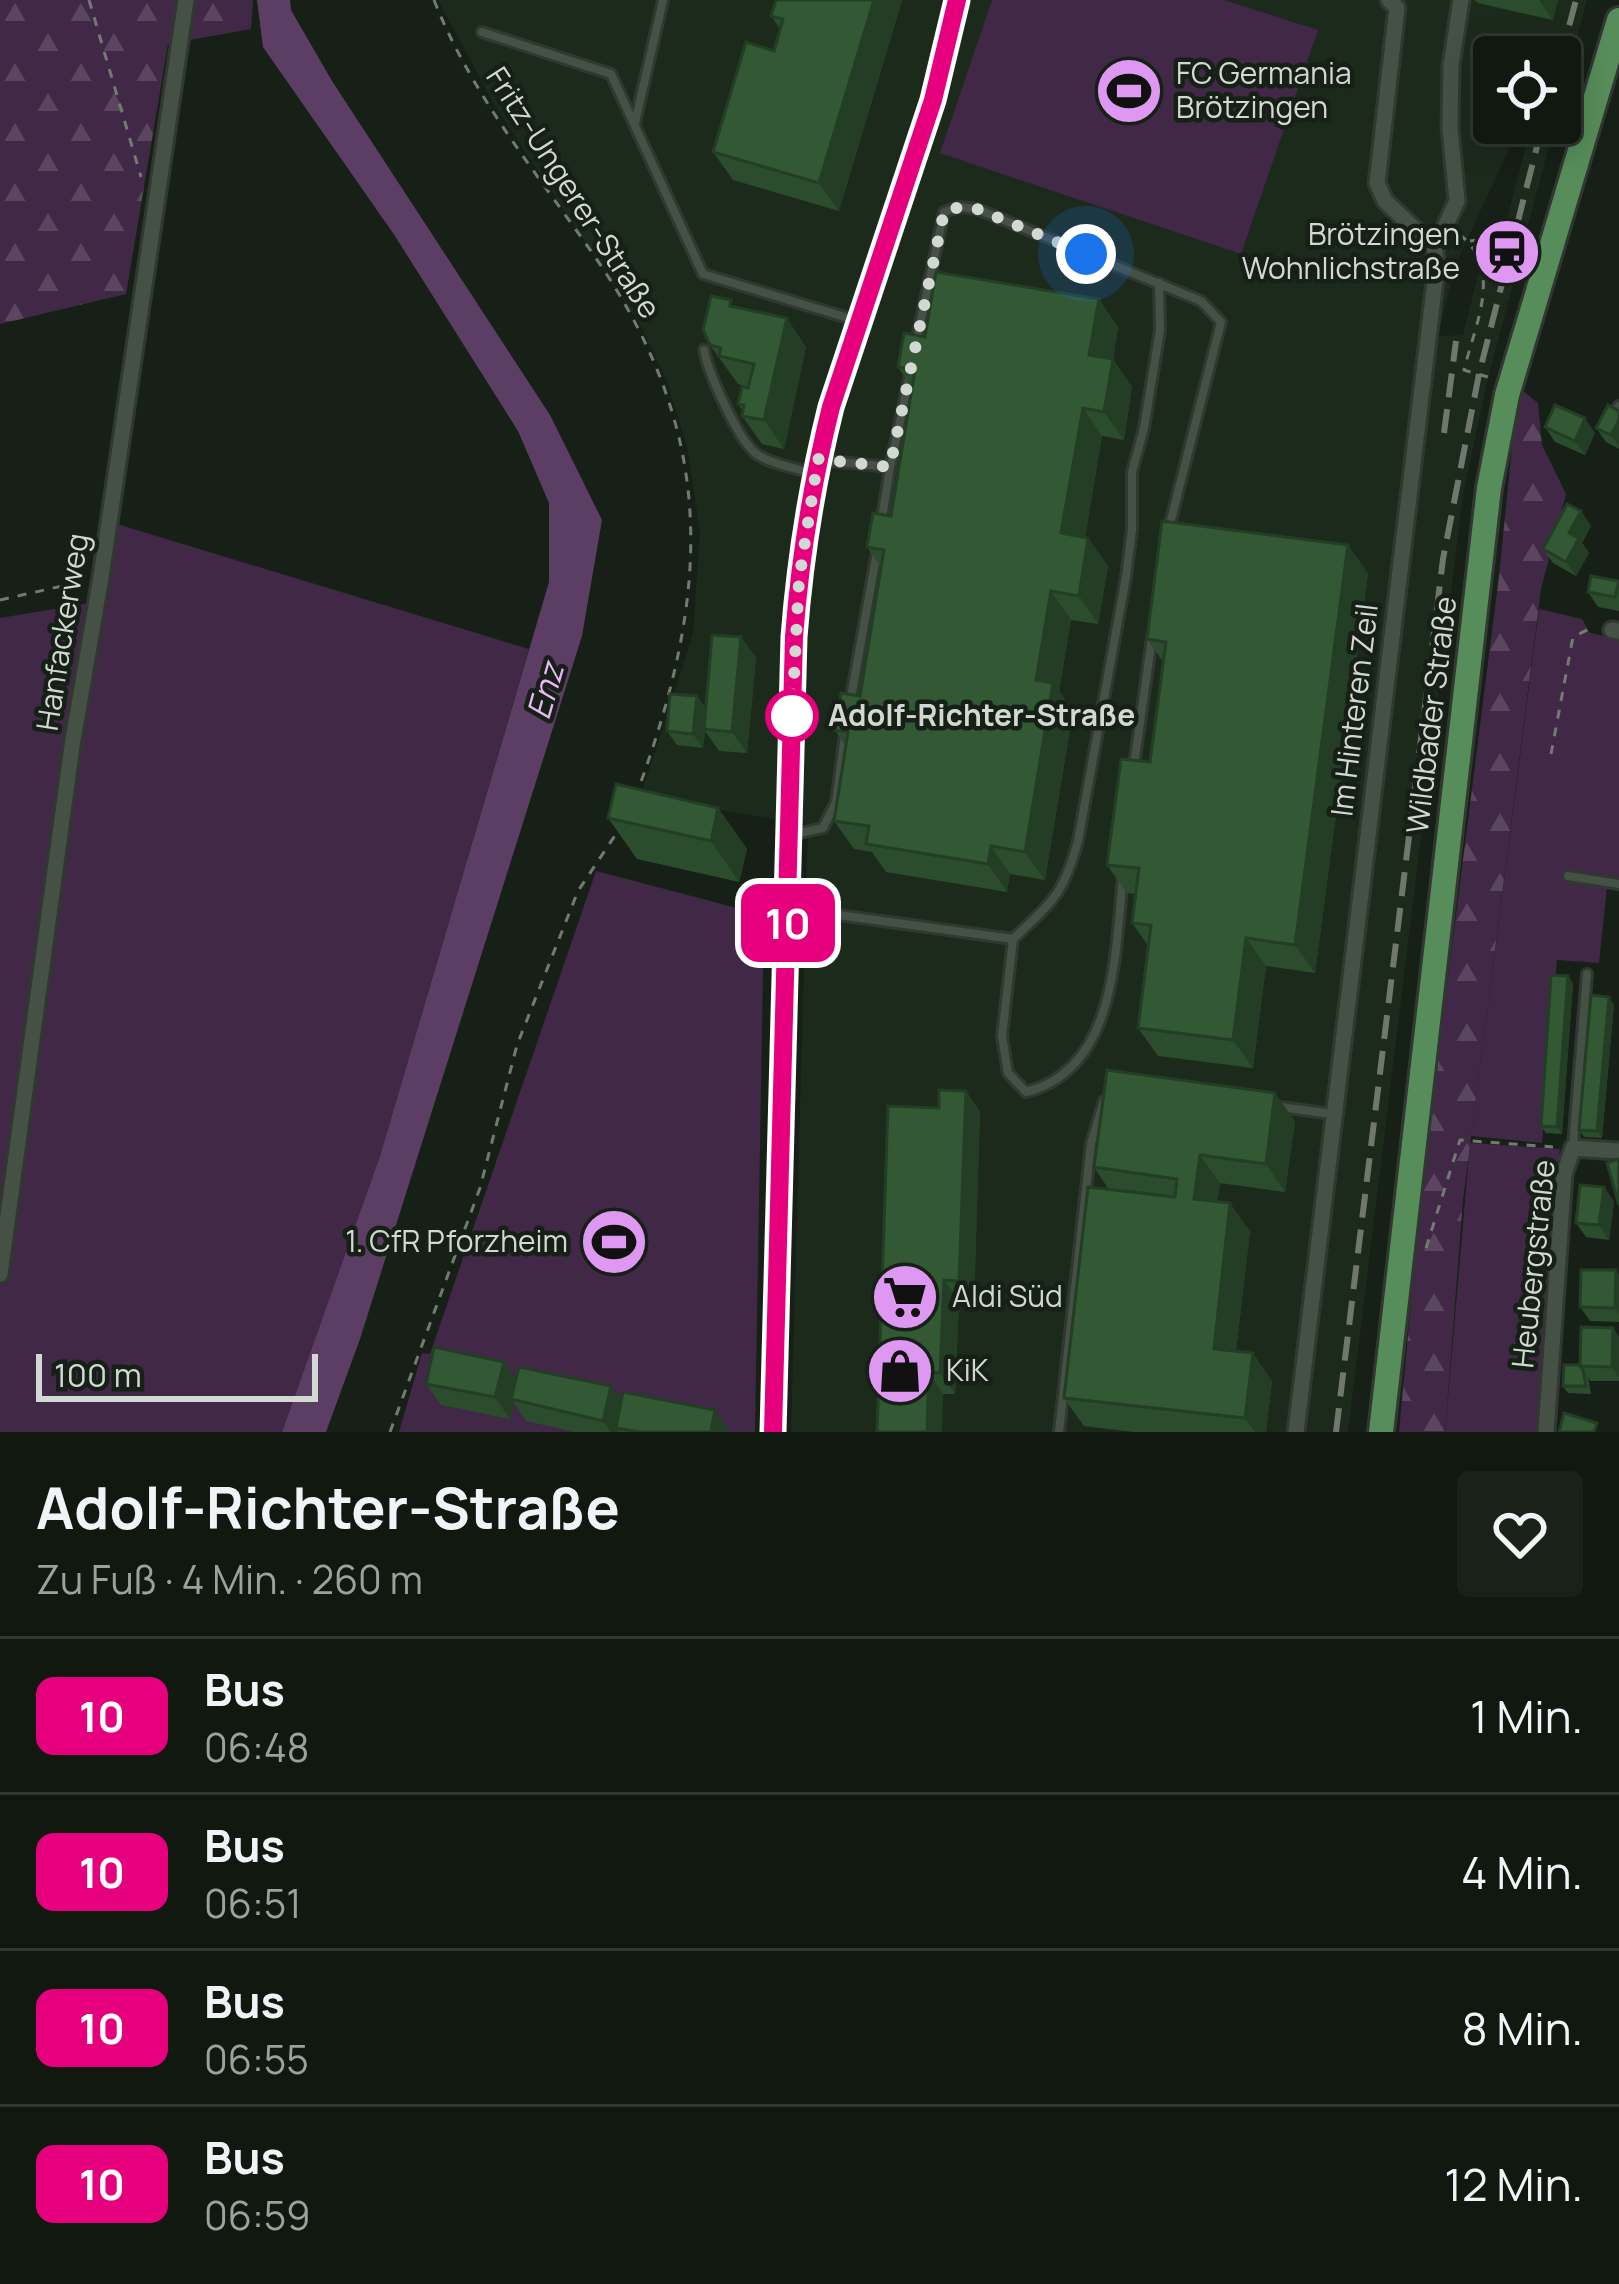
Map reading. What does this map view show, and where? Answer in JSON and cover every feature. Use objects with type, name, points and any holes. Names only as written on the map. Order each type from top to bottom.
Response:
[{"type":"main road","name":"Wildbader Straße","points":[[1381,1432],[1489,488],[1507,395],[1619,20]]},
{"type":"street","name":"Hanfackerweg","points":[[0,1274],[71,746],[101,577],[186,0]]},
{"type":"street","points":[[773,1432],[794,637],[817,467],[858,321],[938,83],[957,0]]},
{"type":"street","points":[[1389,0],[1397,8],[1377,183],[1385,202],[1435,248]]},
{"type":"street","name":"Im Hinteren Zeil","points":[[1296,1432],[1436,273],[1435,248],[1457,201],[1450,86],[1461,0]]},
{"type":"street","name":"Heubergstraße","points":[[1546,1432],[1564,1174],[1573,1148],[1619,1151]]},
{"type":"lane","points":[[634,125],[663,0]]},
{"type":"lane","points":[[482,32],[610,74],[703,274],[858,321]]},
{"type":"lane","points":[[849,709],[890,467],[944,212],[977,209],[1201,302],[1221,322],[1168,535]]},
{"type":"lane","points":[[1124,868],[1103,1017],[1074,1067],[1051,1086],[1026,1092],[1008,1073],[1003,1036],[1012,939],[1054,902],[1067,883],[1078,842],[1126,577],[1132,472],[1160,330],[1159,284]]},
{"type":"lane","points":[[704,350],[730,413],[760,457],[817,467],[890,467]]},
{"type":"lane","points":[[1132,776],[1154,622]]},
{"type":"lane","points":[[790,835],[823,828],[831,817],[846,728]]},
{"type":"lane","points":[[1568,876],[1619,884]]},
{"type":"lane","points":[[788,908],[1012,939]]},
{"type":"lane","points":[[1573,1148],[1586,974]]},
{"type":"lane","points":[[1059,1432],[1090,1144],[1105,1098],[1117,1088]]},
{"type":"lane","points":[[1268,1106],[1333,1114]]},
{"type":"path","points":[[89,0],[131,148],[156,211]]},
{"type":"path","name":"Fritz-Ungerer-Straße","points":[[434,0],[483,96],[598,261],[637,328],[658,373],[682,448],[692,524],[686,628],[676,675],[634,801]]},
{"type":"path","points":[[1448,226],[1480,255],[1486,282],[1464,370],[1491,378]]},
{"type":"path","points":[[1469,242],[1508,236]]},
{"type":"path","points":[[1476,321],[1486,324]]},
{"type":"path","points":[[0,600],[101,577]]},
{"type":"path","points":[[1551,754],[1573,637],[1593,627],[1616,630]]},
{"type":"path","points":[[390,1432],[480,1188],[517,1045],[578,891],[619,830]]},
{"type":"path","points":[[1420,1264],[1460,1140],[1573,1148]]},
{"type":"shaded area","points":[[438,0],[1587,0],[1578,36],[1473,36],[1473,144],[1511,144],[1455,266],[1438,336],[1463,335],[1478,275],[1494,264],[1496,242],[1501,242],[1527,144],[1550,144],[1463,495],[1348,1432],[791,1432],[808,824],[640,798],[693,634],[700,532],[687,446],[665,377],[641,326],[494,104]]},
{"type":"green space","points":[[0,0],[253,0],[251,29],[168,44],[126,294],[0,324]]},
{"type":"green space","name":"FC Germania Brötzingen","points":[[992,0],[1224,0],[1318,30],[1241,254],[940,153]]},
{"type":"green space","points":[[1518,387],[1538,403],[1542,445],[1566,494],[1541,589],[1463,1200],[1445,1432],[1399,1432],[1422,1183],[1499,576]]},
{"type":"green space","points":[[117,524],[529,649],[380,1156],[282,1432],[0,1432],[0,618],[108,600]]},
{"type":"green space","points":[[1539,609],[1582,619],[1590,633],[1619,639],[1619,888],[1607,887],[1599,963],[1557,960],[1542,1143],[1471,1136]]},
{"type":"green space","name":"1. CfR Pforzheim","points":[[596,871],[764,915],[755,1432],[399,1432],[422,1353],[430,1354]]},
{"type":"green space","points":[[1470,1143],[1560,1149],[1536,1432],[1445,1432]]},
{"type":"water","name":"Enz","points":[[257,0],[290,0],[291,10],[332,81],[550,415],[602,520],[582,636],[360,1339],[326,1432],[282,1432],[380,1156],[549,582],[549,503],[518,431],[395,236],[263,47]]},
{"type":"building","points":[[776,0],[874,0],[819,183],[713,152],[746,42],[774,51],[783,19],[771,16]]},
{"type":"building","points":[[936,272],[1099,299],[1089,355],[1113,359],[1104,412],[1083,408],[1061,533],[1088,538],[1079,596],[1051,591],[1036,680],[1053,683],[1025,852],[991,846],[988,864],[866,844],[869,826],[834,821],[848,732],[835,730],[841,693],[860,696],[884,550],[867,547],[873,513],[891,516],[915,370],[898,367],[904,333],[925,337]]},
{"type":"building","points":[[711,296],[731,300],[730,306],[787,318],[764,420],[742,416],[744,405],[738,404],[754,364],[719,356],[721,348],[710,345],[703,330]]},
{"type":"building","points":[[1555,405],[1585,418],[1575,441],[1545,427]]},
{"type":"building","points":[[1608,405],[1619,411],[1611,435],[1596,428]]},
{"type":"building","points":[[1567,504],[1581,511],[1569,533],[1579,538],[1566,562],[1543,549]]},
{"type":"building","points":[[1162,521],[1348,545],[1295,945],[1246,938],[1233,1040],[1138,1028],[1151,925],[1132,923],[1139,868],[1107,865],[1121,759],[1150,762],[1166,642],[1147,639]]},
{"type":"building","points":[[1591,576],[1619,581],[1615,597],[1588,592]]},
{"type":"building","points":[[712,635],[741,637],[732,732],[704,729]]},
{"type":"building","points":[[670,694],[697,696],[693,734],[667,731]]},
{"type":"building","points":[[616,784],[718,808],[711,841],[608,818]]},
{"type":"building","points":[[1551,975],[1568,976],[1557,1127],[1541,1126]]},
{"type":"building","points":[[1591,995],[1609,997],[1597,1131],[1579,1130]]},
{"type":"building","points":[[1107,1070],[1275,1093],[1266,1164],[1200,1155],[1194,1199],[1230,1203],[1214,1349],[1253,1353],[1245,1418],[1064,1398],[1088,1187],[1175,1197],[1177,1179],[1094,1167]]},
{"type":"building","points":[[939,1090],[966,1091],[959,1281],[944,1280],[940,1373],[929,1372],[927,1432],[877,1432],[888,1106],[939,1108]]},
{"type":"building","points":[[1619,1159],[1619,1205],[1607,1163]]},
{"type":"building","points":[[1580,1185],[1604,1187],[1599,1225],[1576,1223]]},
{"type":"building","points":[[1581,1270],[1616,1270],[1615,1308],[1580,1307]]},
{"type":"building","points":[[1581,1327],[1613,1328],[1612,1367],[1580,1366]]},
{"type":"building","points":[[434,1347],[504,1362],[495,1397],[426,1384]]},
{"type":"building","points":[[1564,1365],[1582,1365],[1586,1386],[1563,1386]]},
{"type":"building","points":[[519,1367],[611,1386],[603,1421],[511,1399]]},
{"type":"building","points":[[623,1392],[715,1410],[711,1432],[616,1428]]},
{"type":"building","points":[[1564,1413],[1597,1423],[1594,1432],[1559,1432]]},
{"type":"railway","points":[[1566,36],[1576,0]]},
{"type":"railway","points":[[1336,1432],[1443,559],[1479,374],[1538,144]]},
{"type":"railway","points":[[1444,433],[1456,341]]},
{"type":"bus line","name":"10","points":[[773,1432],[799,580],[831,407],[944,65],[957,0]]},
{"type":"place","name":"FC Germania Brötzingen","points":[[1129,91]]},
{"type":"place","name":"Brötzingen Wohnlichstraße","points":[[1507,252]]},
{"type":"place","name":"Adolf-Richter-Straße","points":[[792,716]]},
{"type":"place","name":"1. CfR Pforzheim","points":[[614,1242]]},
{"type":"place","name":"Aldi Süd","points":[[905,1297]]},
{"type":"place","name":"KiK","points":[[900,1371]]},
{"type":"route","points":[[792,716],[799,580],[818,459],[890,467],[944,212],[977,209],[1086,254]]}]
